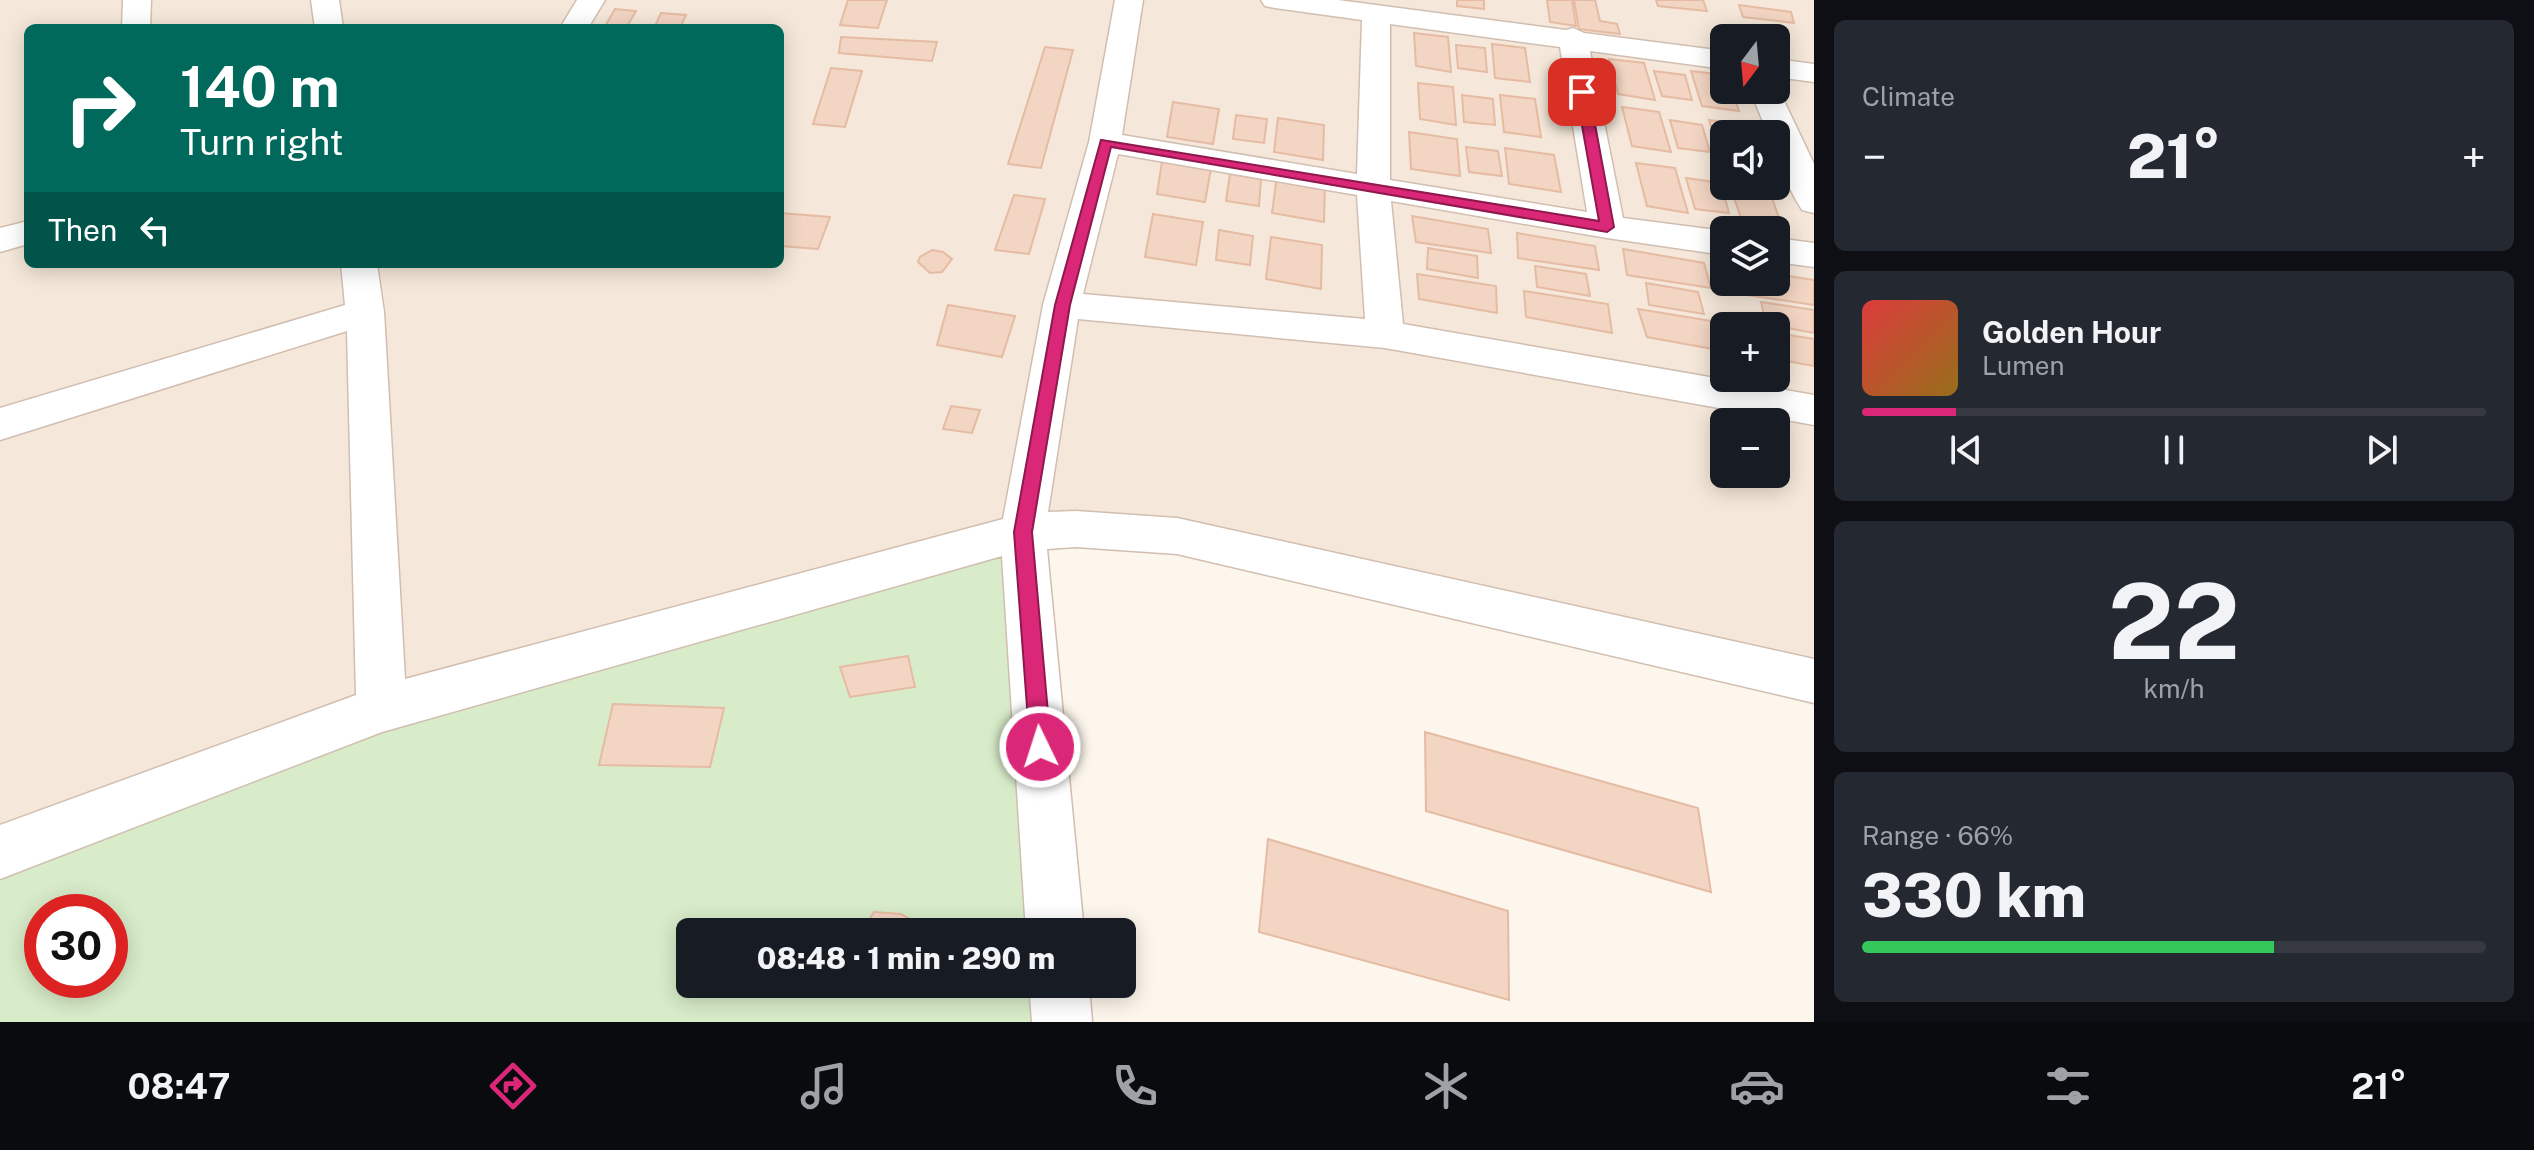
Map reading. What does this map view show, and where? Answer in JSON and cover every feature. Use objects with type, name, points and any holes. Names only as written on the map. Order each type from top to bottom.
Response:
[{"type":"street","points":[[136,24],[137,0]]},
{"type":"street","points":[[325,0],[328,24]]},
{"type":"street","points":[[576,24],[591,0]]},
{"type":"street","points":[[1054,918],[1023,532],[1062,305],[1105,142],[1129,0]]},
{"type":"street","points":[[1275,0],[1376,16],[1573,37],[1710,58]]},
{"type":"street","points":[[1376,16],[1373,187],[1385,334]]},
{"type":"street","points":[[1573,37],[1607,227]]},
{"type":"street","points":[[1790,70],[1814,73]]},
{"type":"street","points":[[1771,104],[1814,202]]},
{"type":"street","points":[[1105,142],[1607,227],[1710,241]]},
{"type":"street","points":[[0,240],[24,233]]},
{"type":"street","points":[[1790,252],[1814,255]]},
{"type":"street","points":[[360,268],[365,312],[382,709]]},
{"type":"street","points":[[1062,305],[1385,334],[1814,410]]},
{"type":"street","points":[[0,424],[365,312]]},
{"type":"street","points":[[0,852],[382,709],[1023,532],[1076,529],[1177,536],[1814,681]]},
{"type":"street","points":[[1060,998],[1062,1022]]},
{"type":"shaded area","points":[[0,0],[1814,0],[1814,676],[1186,537],[1027,541],[0,848]]},
{"type":"green space","points":[[1027,541],[1056,918],[676,918],[676,998],[1062,998],[1064,1022],[0,1022],[0,848],[411,698]]},
{"type":"building","points":[[848,0],[887,0],[878,28],[840,25]]},
{"type":"building","points":[[1457,0],[1484,0],[1484,9],[1457,6]]},
{"type":"building","points":[[1547,0],[1572,0],[1576,26],[1550,22]]},
{"type":"building","points":[[1574,0],[1595,0],[1600,21],[1617,24],[1620,34],[1579,29]]},
{"type":"building","points":[[1656,0],[1703,0],[1707,11],[1658,6]]},
{"type":"building","points":[[1739,5],[1791,12],[1794,23],[1743,17]]},
{"type":"building","points":[[615,9],[636,11],[628,24],[606,24]]},
{"type":"building","points":[[661,13],[686,15],[682,24],[656,24]]},
{"type":"building","points":[[1414,33],[1448,37],[1451,72],[1416,66]]},
{"type":"building","points":[[841,37],[937,42],[932,61],[839,53]]},
{"type":"building","points":[[1492,44],[1525,48],[1530,82],[1495,78]]},
{"type":"building","points":[[1456,45],[1485,48],[1487,72],[1458,68]]},
{"type":"building","points":[[1045,47],[1073,50],[1041,168],[1008,164]]},
{"type":"building","points":[[1609,59],[1644,63],[1655,100],[1618,94]]},
{"type":"building","points":[[831,68],[862,71],[845,127],[813,124]]},
{"type":"building","points":[[1654,71],[1685,75],[1692,100],[1662,96]]},
{"type":"building","points":[[1691,71],[1710,73],[1710,104],[1737,104],[1739,111],[1702,106]]},
{"type":"building","points":[[1418,83],[1453,87],[1456,125],[1420,119]]},
{"type":"building","points":[[1462,95],[1493,99],[1495,125],[1464,122]]},
{"type":"building","points":[[1500,95],[1535,99],[1541,137],[1504,132]]},
{"type":"building","points":[[1173,102],[1219,109],[1213,144],[1167,137]]},
{"type":"building","points":[[1622,107],[1659,112],[1671,152],[1632,146]]},
{"type":"building","points":[[1236,115],[1267,119],[1264,143],[1233,139]]},
{"type":"building","points":[[1278,118],[1324,125],[1323,160],[1274,152]]},
{"type":"building","points":[[1670,120],[1702,125],[1710,152],[1678,148]]},
{"type":"building","points":[[1409,132],[1457,139],[1460,176],[1411,169]]},
{"type":"building","points":[[1466,147],[1498,151],[1502,176],[1469,172]]},
{"type":"building","points":[[1505,148],[1554,155],[1561,192],[1509,184]]},
{"type":"building","points":[[1163,155],[1212,163],[1205,202],[1157,194]]},
{"type":"building","points":[[1636,163],[1675,168],[1688,213],[1647,206]]},
{"type":"building","points":[[1230,174],[1261,179],[1259,206],[1226,201]]},
{"type":"building","points":[[1277,175],[1325,182],[1324,222],[1272,213]]},
{"type":"building","points":[[1686,178],[1710,181],[1710,200],[1726,200],[1729,213],[1695,209]]},
{"type":"building","points":[[1014,195],[1045,199],[1029,254],[995,250]]},
{"type":"building","points":[[1735,200],[1773,200],[1778,216],[1740,216]]},
{"type":"building","points":[[784,213],[830,217],[818,249],[784,246]]},
{"type":"building","points":[[1153,214],[1203,222],[1196,265],[1145,257]]},
{"type":"building","points":[[1412,216],[1488,229],[1491,253],[1416,242]]},
{"type":"building","points":[[1219,230],[1253,236],[1250,265],[1216,260]]},
{"type":"building","points":[[1517,233],[1595,246],[1599,270],[1518,258]]},
{"type":"building","points":[[1271,237],[1322,245],[1321,289],[1266,279]]},
{"type":"building","points":[[1428,248],[1477,256],[1478,278],[1427,269]]},
{"type":"building","points":[[1623,249],[1704,263],[1710,288],[1627,275]]},
{"type":"building","points":[[932,250],[943,252],[952,259],[942,272],[930,273],[918,262],[920,257]]},
{"type":"building","points":[[1535,266],[1586,274],[1590,296],[1537,287]]},
{"type":"building","points":[[1417,274],[1496,286],[1497,313],[1419,299]]},
{"type":"building","points":[[1790,276],[1814,280],[1814,305],[1754,296],[1790,296]]},
{"type":"building","points":[[1646,283],[1698,292],[1704,314],[1649,305]]},
{"type":"building","points":[[1524,291],[1608,304],[1612,333],[1526,317]]},
{"type":"building","points":[[1761,302],[1814,310],[1814,333],[1790,328],[1790,312],[1763,312]]},
{"type":"building","points":[[948,305],[1015,316],[1002,357],[937,345]]},
{"type":"building","points":[[1638,309],[1710,321],[1710,348],[1647,337]]},
{"type":"building","points":[[1790,335],[1814,339],[1814,366],[1790,362]]},
{"type":"building","points":[[951,406],[980,410],[972,433],[943,429]]},
{"type":"building","points":[[908,656],[915,687],[850,697],[840,667]]},
{"type":"building","points":[[613,704],[724,708],[710,767],[599,765]]},
{"type":"building","points":[[1425,732],[1698,808],[1711,892],[1426,811]]},
{"type":"building","points":[[1268,839],[1508,911],[1509,1000],[1259,932]]},
{"type":"building","points":[[874,912],[901,914],[908,918],[870,918]]},
{"type":"route","points":[[1040,747],[1023,532],[1062,305],[1105,142],[1607,227],[1582,92]]}]
